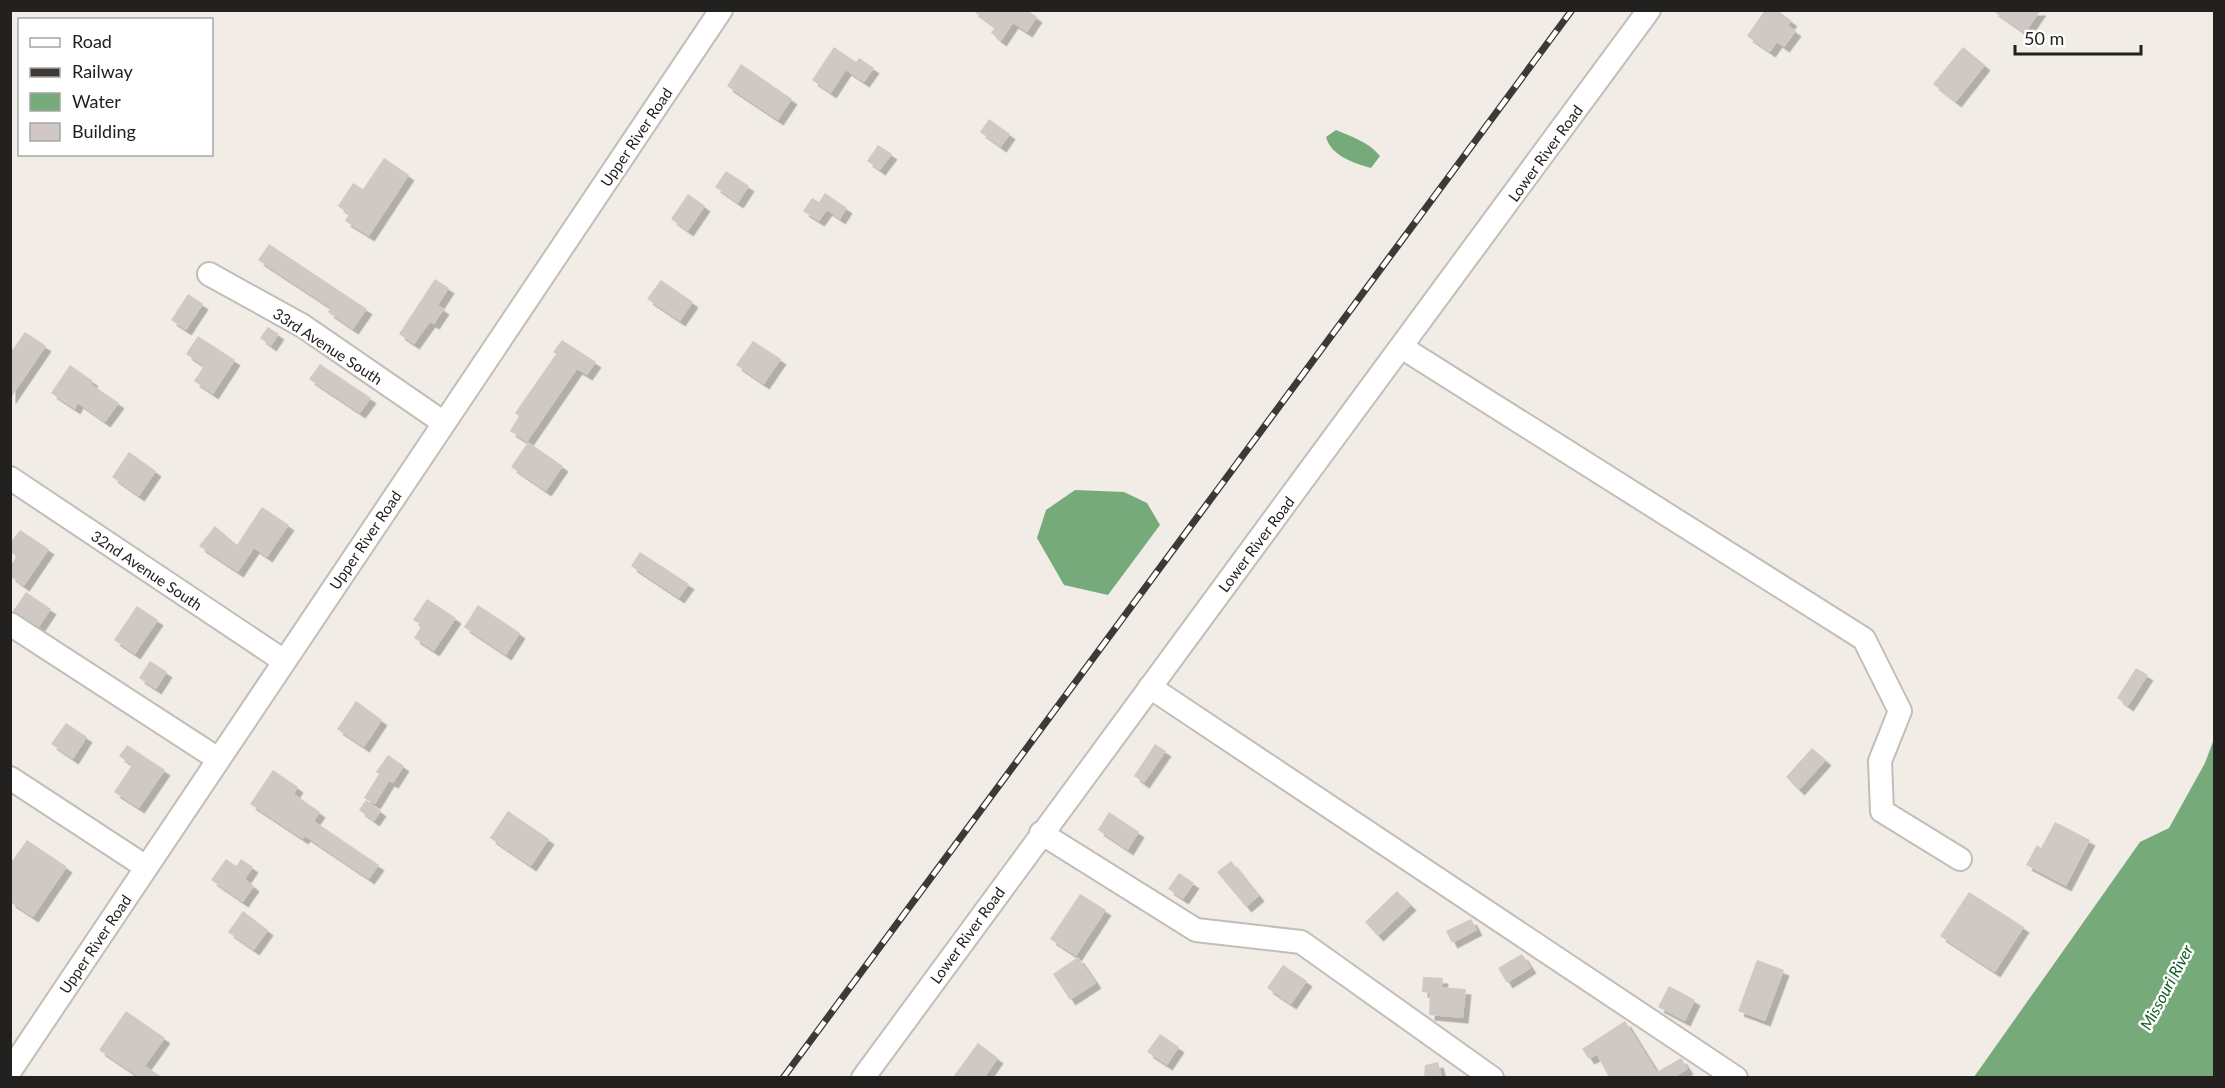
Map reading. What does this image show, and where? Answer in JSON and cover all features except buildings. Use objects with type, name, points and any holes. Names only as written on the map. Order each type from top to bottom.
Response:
[{"type":"street","name":"Upper River Road","points":[[10,1071],[721,10]]},
{"type":"street","name":"Lower River Road","points":[[863,1077],[1041,833],[1403,348],[1649,10]]},
{"type":"street","name":"33rd Avenue South","points":[[209,274],[303,326],[444,423]]},
{"type":"street","points":[[1403,348],[1864,639],[1900,711],[1880,761],[1882,811],[1960,860]]},
{"type":"street","name":"32nd Avenue South","points":[[10,478],[284,661]]},
{"type":"street","points":[[10,624],[218,759]]},
{"type":"street","points":[[1150,687],[1736,1077]]},
{"type":"street","points":[[10,778],[146,867]]},
{"type":"street","points":[[1041,833],[1196,930],[1301,942],[1492,1077]]},
{"type":"water","points":[[1336,130],[1360,140],[1376,151],[1380,156],[1371,168],[1344,158],[1333,149],[1326,137]]},
{"type":"water","points":[[1075,490],[1124,492],[1147,503],[1160,525],[1108,595],[1064,585],[1037,538],[1046,510]]},
{"type":"water","name":"Missouri River","points":[[2214,739],[2214,1077],[1974,1077],[2140,842],[2169,828],[2205,763]]},
{"type":"railway","points":[[783,1078],[1572,10]]}]
